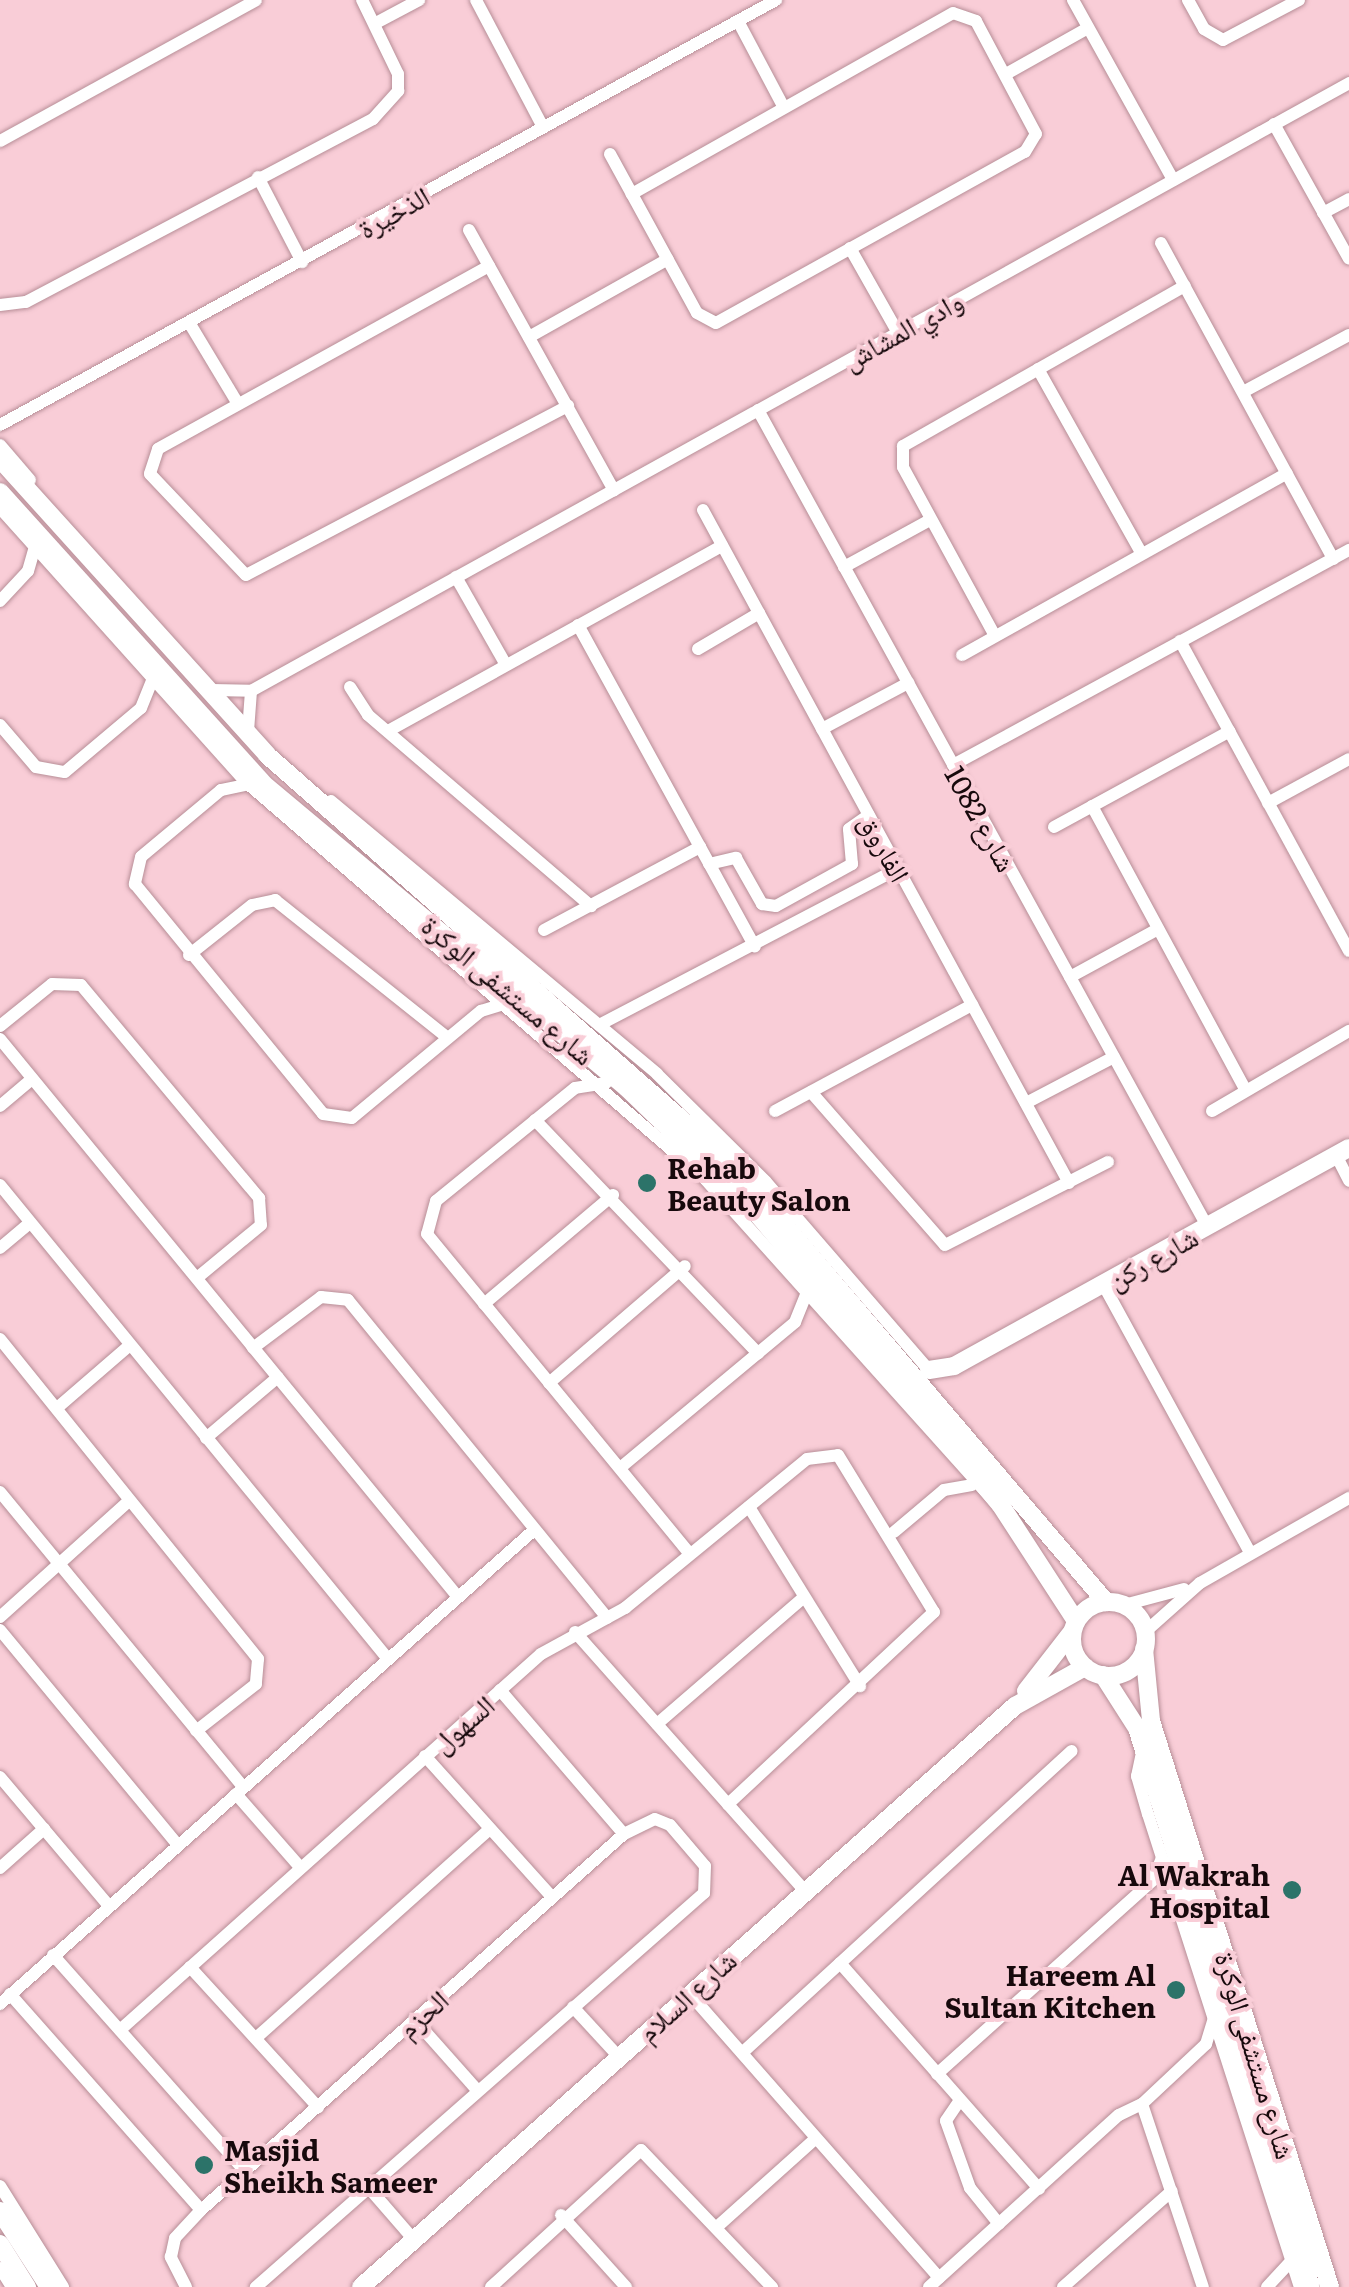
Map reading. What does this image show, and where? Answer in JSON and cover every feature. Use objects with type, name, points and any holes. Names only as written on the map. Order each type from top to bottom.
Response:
[{"type":"street","points":[[0,141],[256,0]]},
{"type":"street","points":[[0,305],[26,302],[390,103],[398,74],[362,0]]},
{"type":"street","points":[[376,23],[418,0]]},
{"type":"street","points":[[476,0],[543,128]]},
{"type":"street","name":"الذخيرة","points":[[1,451],[5,423],[776,0]]},
{"type":"street","points":[[1073,0],[1173,180]]},
{"type":"street","points":[[1188,0],[1204,30],[1223,40],[1299,0]]},
{"type":"street","points":[[610,154],[696,313],[716,323],[1031,147],[1033,125],[976,21],[953,13],[632,194]]},
{"type":"street","points":[[738,21],[784,108]]},
{"type":"street","points":[[1006,74],[1088,28]]},
{"type":"street","name":"وادي المشاش","points":[[225,696],[251,691],[1349,82]]},
{"type":"street","points":[[1274,124],[1349,259]]},
{"type":"street","points":[[258,177],[302,262]]},
{"type":"street","points":[[1324,213],[1349,199]]},
{"type":"street","points":[[469,230],[614,490]]},
{"type":"street","points":[[1161,243],[1333,559]]},
{"type":"street","points":[[850,248],[898,331]]},
{"type":"street","points":[[529,337],[668,260]]},
{"type":"street","points":[[489,266],[158,449],[148,466],[246,575],[568,406]]},
{"type":"street","points":[[994,636],[902,467],[905,443],[1185,286]]},
{"type":"street","points":[[190,324],[238,404]]},
{"type":"street","points":[[1243,392],[1349,335]]},
{"type":"street","points":[[1038,369],[1142,554]]},
{"type":"street","name":"شارع 1082","points":[[758,410],[1207,1226]]},
{"type":"street","name":"شارع مستشفى الوكرة","points":[[1,451],[250,738],[632,1069],[745,1178],[902,1356],[1054,1539],[1115,1603]]},
{"type":"street","name":"شارع مستشفى الوكرة","points":[[1,451],[245,718],[624,1044],[766,1182],[1045,1508],[1054,1539]]},
{"type":"street","points":[[962,655],[1287,473]]},
{"type":"street","name":"شارع مستشفى الوكرة","points":[[2,500],[35,546],[225,762],[602,1082],[809,1294],[972,1485],[1000,1504]]},
{"type":"street","name":"شارع مستشفى الوكرة","points":[[2,500],[267,787],[627,1088],[806,1272],[1000,1504],[1074,1627]]},
{"type":"street","name":"الفاروق","points":[[703,510],[1069,1183]]},
{"type":"street","points":[[844,567],[930,520]]},
{"type":"street","points":[[0,602],[25,576],[35,546]]},
{"type":"street","points":[[388,732],[722,546]]},
{"type":"street","points":[[953,765],[1349,550]]},
{"type":"street","points":[[25,576],[55,569]]},
{"type":"street","points":[[456,577],[506,666]]},
{"type":"street","points":[[698,649],[759,613]]},
{"type":"street","points":[[578,625],[755,947]]},
{"type":"street","points":[[1180,641],[1349,952]]},
{"type":"street","points":[[141,708],[152,678]]},
{"type":"street","points":[[822,729],[908,683]]},
{"type":"street","points":[[201,684],[225,696]]},
{"type":"street","points":[[350,687],[388,732],[591,906]]},
{"type":"street","points":[[250,738],[245,718],[251,691]]},
{"type":"street","points":[[0,725],[36,768],[56,774],[141,708],[175,704]]},
{"type":"street","points":[[1054,827],[1230,731]]},
{"type":"street","points":[[219,736],[225,762],[221,790]]},
{"type":"street","points":[[1268,802],[1349,758]]},
{"type":"street","points":[[267,787],[248,784],[221,790],[134,873],[189,955],[332,1120],[362,1112],[481,1012],[508,1004]]},
{"type":"street","points":[[1092,806],[1244,1088]]},
{"type":"street","points":[[709,864],[736,858],[762,904],[776,906],[852,864],[849,829],[869,814]]},
{"type":"street","points":[[544,930],[700,847]]},
{"type":"street","points":[[598,1025],[627,1017],[898,868]]},
{"type":"street","points":[[189,955],[252,905],[275,900],[448,1038]]},
{"type":"street","points":[[1070,977],[1158,929]]},
{"type":"street","points":[[481,1012],[482,983]]},
{"type":"street","points":[[0,1026],[52,984],[81,985],[259,1198],[260,1225],[197,1278]]},
{"type":"street","points":[[775,1111],[972,1005]]},
{"type":"street","points":[[627,1017],[624,1044],[632,1069]]},
{"type":"street","points":[[1212,1111],[1244,1088],[1349,1030]]},
{"type":"street","points":[[0,1039],[458,1597]]},
{"type":"street","points":[[1026,1103],[1114,1057]]},
{"type":"street","points":[[576,1059],[576,1088]]},
{"type":"street","points":[[0,1106],[32,1078]]},
{"type":"street","points":[[627,1088],[602,1082],[576,1088],[436,1201],[425,1222],[434,1246],[690,1554]]},
{"type":"street","points":[[811,1092],[945,1245],[1108,1162]]},
{"type":"street","points":[[535,1120],[685,1266],[758,1352]]},
{"type":"street","points":[[1342,1152],[1349,1181]]},
{"type":"street","name":"شارع ركن","points":[[929,1370],[954,1366],[1342,1152]]},
{"type":"street","points":[[0,1185],[388,1659]]},
{"type":"street","points":[[484,1304],[614,1195]]},
{"type":"street","points":[[0,1248],[30,1222]]},
{"type":"street","points":[[549,1383],[685,1266]]},
{"type":"street","points":[[620,1468],[795,1322],[809,1294],[806,1272]]},
{"type":"street","points":[[1103,1284],[1250,1552]]},
{"type":"street","points":[[254,1348],[321,1297],[348,1300],[607,1618]]},
{"type":"street","points":[[795,1322],[826,1314]]},
{"type":"street","points":[[0,1339],[261,1670],[256,1684],[196,1731]]},
{"type":"street","points":[[57,1408],[130,1345]]},
{"type":"street","name":"شارع مستشفى الوكرة","points":[[902,1356],[929,1370]]},
{"type":"street","points":[[947,1391],[954,1366]]},
{"type":"street","points":[[206,1438],[278,1378]]},
{"type":"street","name":"السهول","points":[[120,2030],[500,1690],[575,1632],[607,1618],[750,1506],[829,1452],[847,1462],[894,1532]]},
{"type":"street","points":[[944,1490],[951,1462]]},
{"type":"street","points":[[728,1804],[860,1686],[934,1612],[894,1532],[944,1490],[972,1485]]},
{"type":"street","points":[[0,1492],[196,1731],[300,1866]]},
{"type":"street","points":[[1200,1583],[1115,1603],[1074,1627],[1085,1667],[1103,1676],[1124,1672],[1145,1641],[1200,1583],[1349,1498]]},
{"type":"street","points":[[0,1617],[129,1500]]},
{"type":"street","points":[[750,1506],[860,1686]]},
{"type":"street","points":[[201,2210],[5,1999],[534,1530]]},
{"type":"street","points":[[657,1724],[804,1597]]},
{"type":"street","points":[[1115,1603],[1145,1641]]},
{"type":"street","name":"شارع السلام","points":[[1015,1706],[1074,1627]]},
{"type":"street","points":[[0,1630],[178,1845]]},
{"type":"street","points":[[575,1632],[804,1890]]},
{"type":"street","name":"شارع مستشفى الوكرة","points":[[1145,1641],[1144,1698],[1251,2038],[1307,2242],[1311,2287]]},
{"type":"street","name":"شارع السلام","points":[[360,2287],[1015,1706],[1085,1667]]},
{"type":"street","name":"شارع مستشفى الوكرة","points":[[1103,1676],[1143,1746],[1248,2078],[1307,2242],[1330,2287]]},
{"type":"street","points":[[500,1690],[624,1834]]},
{"type":"street","name":"شارع مستشفى الوكرة","points":[[1143,1746],[1137,1776],[1227,2052],[1297,2287]]},
{"type":"street","points":[[742,2054],[1072,1751]]},
{"type":"street","points":[[426,1756],[552,1897]]},
{"type":"street","points":[[0,1777],[109,1906]]},
{"type":"street","name":"الحزم","points":[[186,2287],[171,2258],[175,2238],[201,2210],[624,1834],[655,1819],[670,1825],[708,1879],[573,2007]]},
{"type":"street","points":[[0,1868],[44,1829]]},
{"type":"street","points":[[256,2038],[489,1830]]},
{"type":"street","points":[[936,2074],[1144,1888],[1162,1858]]},
{"type":"street","points":[[1144,1888],[1177,1898]]},
{"type":"street","points":[[54,1956],[246,2172]]},
{"type":"street","points":[[840,1963],[1039,2189]]},
{"type":"street","points":[[190,1966],[318,2107]]},
{"type":"street","points":[[689,1993],[934,2283],[1206,2044],[1214,2016]]},
{"type":"street","points":[[256,2287],[573,2007],[618,2056]]},
{"type":"street","points":[[1251,2038],[1256,2010]]},
{"type":"street","points":[[414,2019],[478,2091]]},
{"type":"street","points":[[1206,2044],[1227,2052],[1248,2078]]},
{"type":"street","points":[[960,2100],[946,2122],[970,2188],[999,2224]]},
{"type":"street","points":[[1142,2104],[1203,2287]]},
{"type":"street","points":[[718,2226],[814,2140]]},
{"type":"street","points":[[490,2287],[561,2215],[641,2150],[718,2226],[763,2284]]},
{"type":"street","points":[[0,2186],[63,2287]]},
{"type":"street","points":[[369,2188],[414,2240]]},
{"type":"street","points":[[1063,2287],[1172,2191]]},
{"type":"street","points":[[0,2212],[49,2287]]},
{"type":"street","points":[[561,2215],[626,2287]]},
{"type":"street","points":[[1268,2287],[1307,2242],[1334,2264]]},
{"type":"street","points":[[0,2244],[12,2283]]},
{"type":"street","points":[[0,2268],[12,2283]]},
{"type":"street","points":[[1268,2287],[1297,2287]]},
{"type":"place","name":"Rehab Beauty Salon","points":[[647,1183]]},
{"type":"place","name":"Al Wakrah Hospital","points":[[1292,1890]]},
{"type":"place","name":"Hareem Al Sultan Kitchen","points":[[1176,1990]]},
{"type":"place","name":"Masjid Sheikh Sameer","points":[[204,2165]]}]
